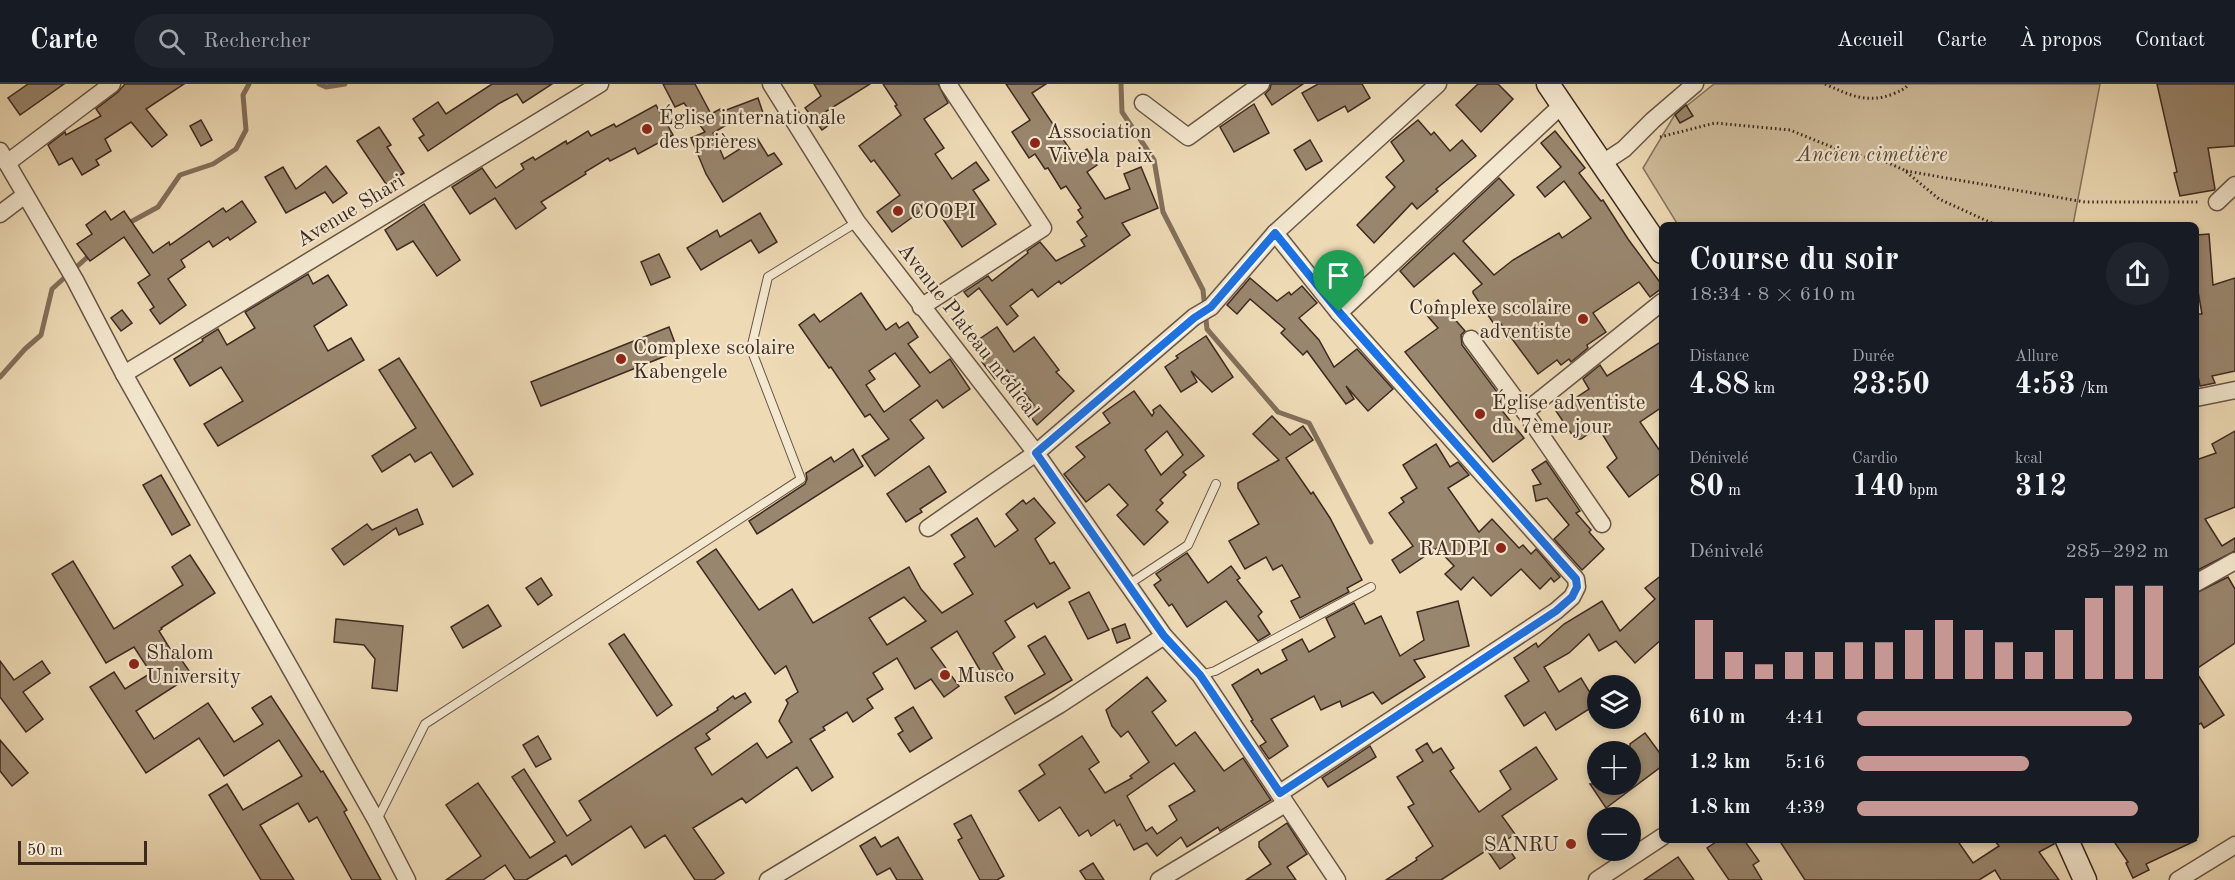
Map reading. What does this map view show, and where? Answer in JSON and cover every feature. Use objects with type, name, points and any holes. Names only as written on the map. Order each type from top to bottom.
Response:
[{"type":"street","points":[[112,84],[4,157],[376,820],[407,880]]},
{"type":"street","name":"Avenue Shari","points":[[124,374],[600,84]]},
{"type":"street","name":"Avenue Plateau médical","points":[[771,84],[856,222],[1036,453],[1164,636],[1200,675],[1337,880]]},
{"type":"street","points":[[921,307],[1043,228],[948,84]]},
{"type":"street","points":[[1143,103],[1188,137],[1261,84]]},
{"type":"street","points":[[928,528],[1036,453],[1194,318],[1211,307],[1275,233],[1438,84]]},
{"type":"street","points":[[1548,84],[1659,248]]},
{"type":"street","points":[[1601,164],[1624,149],[1653,120],[1695,84]]},
{"type":"street","points":[[1339,312],[1562,105]]},
{"type":"street","points":[[2217,202],[2235,185]]},
{"type":"street","points":[[0,214],[25,195]]},
{"type":"street","points":[[1159,880],[1556,611],[1572,597],[1577,587],[1576,579],[1339,312],[1275,233]]},
{"type":"street","points":[[1525,412],[1659,304]]},
{"type":"street","points":[[1471,339],[1525,412],[1602,524]]},
{"type":"street","points":[[2199,397],[2235,390]]},
{"type":"street","points":[[2199,581],[2235,561]]},
{"type":"street","points":[[768,880],[1059,705],[1164,636]]},
{"type":"street","points":[[1597,880],[1659,839]]},
{"type":"street","points":[[2068,843],[2085,880]]},
{"type":"street","points":[[2178,880],[2235,845]]},
{"type":"lane","points":[[376,820],[425,723],[801,479],[751,349],[768,277],[856,222]]},
{"type":"lane","points":[[1129,584],[1188,545],[1216,484]]},
{"type":"lane","points":[[1200,675],[1215,671],[1371,586]]},
{"type":"path","points":[[1825,84],[1850,96],[1878,99],[1905,89],[1910,84]]},
{"type":"path","points":[[1654,139],[1715,123],[1790,130],[1849,154],[1882,160],[1904,170],[2085,202],[2217,202]]},
{"type":"path","points":[[1904,170],[1939,199],[1989,222]]},
{"type":"green space","name":"Ancien cimetière","points":[[1714,84],[2100,84],[2074,222],[1676,222],[1643,168],[1674,116]]},
{"type":"building","points":[[28,84],[64,84],[20,115],[8,98]]},
{"type":"building","points":[[125,84],[184,84],[146,109],[167,135],[152,147],[131,122],[105,139],[111,151],[96,160],[99,165],[82,175],[72,158],[59,165],[48,145],[65,132],[66,135],[101,116],[96,109]]},
{"type":"building","points":[[492,84],[552,84],[523,103],[517,94],[500,103],[428,151],[419,138],[424,135],[413,119],[438,102],[446,114]]},
{"type":"building","points":[[663,84],[695,84],[711,114],[720,109],[721,112],[758,98],[763,113],[737,123],[736,119],[713,133],[724,159],[757,138],[768,156],[774,153],[782,164],[723,202],[706,174],[691,138],[705,132],[684,103],[675,107]]},
{"type":"building","points":[[814,84],[870,84],[825,112],[833,122],[822,130],[805,108],[821,96]]},
{"type":"building","points":[[883,84],[938,84],[948,103],[924,119],[944,148],[935,154],[952,179],[976,162],[989,180],[973,190],[996,224],[962,247],[932,203],[892,232],[877,212],[900,195],[874,160],[871,162],[859,146],[901,115]]},
{"type":"building","points":[[1006,84],[1046,84],[1032,93],[1075,157],[1087,149],[1097,165],[1087,172],[1105,199],[1130,189],[1124,174],[1141,167],[1158,208],[1122,223],[1130,235],[1061,284],[1059,281],[1038,297],[1032,289],[1010,306],[1018,316],[1007,325],[979,288],[968,297],[964,292],[988,276],[992,281],[1040,242],[1056,261],[1085,246],[1081,240],[1087,236],[1077,222],[1083,217],[1078,210],[1081,208],[1066,186],[1061,189],[1048,168],[1045,169],[1035,154],[1029,158],[1012,132],[1030,120]]},
{"type":"building","points":[[1271,84],[1303,84],[1272,105],[1265,94]]},
{"type":"building","points":[[1318,84],[1362,84],[1370,98],[1348,112],[1345,106],[1318,121],[1302,93]]},
{"type":"building","points":[[1478,84],[1498,84],[1513,99],[1481,132],[1456,105]]},
{"type":"building","points":[[2157,84],[2235,84],[2235,146],[2208,148],[2214,190],[2180,196],[2174,173],[2177,172]]},
{"type":"building","points":[[1254,104],[1269,133],[1234,152],[1220,127]]},
{"type":"building","points":[[656,105],[673,135],[638,154],[635,148],[610,161],[608,158],[541,202],[546,208],[516,229],[495,198],[470,214],[452,187],[482,168],[496,188],[524,169],[521,164],[533,157],[535,160],[588,131],[591,136],[614,124],[616,127]]},
{"type":"building","points":[[1686,105],[1693,116],[1680,123],[1675,115]]},
{"type":"building","points":[[201,120],[212,140],[201,146],[190,126]]},
{"type":"building","points":[[1418,120],[1431,135],[1434,132],[1450,151],[1462,140],[1476,156],[1436,189],[1438,191],[1417,209],[1412,203],[1374,243],[1357,225],[1395,187],[1386,177],[1404,161],[1391,142]]},
{"type":"building","points":[[379,127],[391,145],[387,147],[404,173],[386,184],[357,141]]},
{"type":"building","points":[[1555,131],[1585,168],[1579,173],[1601,201],[1603,200],[1659,281],[1659,290],[1650,297],[1639,282],[1593,313],[1606,332],[1587,345],[1588,348],[1571,362],[1569,359],[1561,365],[1557,360],[1538,374],[1501,324],[1496,327],[1473,293],[1482,284],[1454,253],[1414,287],[1400,271],[1499,178],[1514,195],[1463,241],[1494,275],[1513,260],[1559,233],[1562,238],[1591,218],[1564,181],[1545,197],[1537,187],[1561,167],[1541,143]]},
{"type":"building","points":[[1310,140],[1322,161],[1306,170],[1294,150]]},
{"type":"building","points":[[326,166],[347,193],[333,203],[325,192],[286,213],[265,177],[283,167],[296,189]]},
{"type":"building","points":[[242,201],[256,222],[230,240],[228,237],[213,247],[209,241],[181,260],[185,267],[168,279],[186,305],[160,324],[150,310],[154,307],[138,283],[150,275],[124,237],[90,261],[77,244],[92,234],[86,225],[105,211],[111,220],[124,211],[153,253],[169,242],[170,245],[223,208],[226,212]]},
{"type":"building","points":[[424,204],[460,260],[437,276],[413,241],[397,250],[385,230]]},
{"type":"building","points":[[760,213],[777,242],[759,253],[751,240],[701,270],[687,248],[717,230],[720,237]]},
{"type":"building","points":[[2209,234],[2213,285],[2235,278],[2235,371],[2212,376],[2215,383],[2200,386],[2199,314],[2202,314],[2199,297],[2199,235]]},
{"type":"building","points":[[659,254],[670,277],[651,285],[641,262]]},
{"type":"building","points":[[308,274],[313,284],[328,275],[347,305],[314,326],[328,351],[351,338],[364,360],[218,446],[204,424],[243,401],[221,367],[190,386],[174,359],[218,329],[227,345],[255,328],[245,312]]},
{"type":"building","points":[[1250,278],[1277,301],[1289,292],[1291,295],[1302,286],[1317,303],[1299,318],[1319,340],[1334,367],[1357,349],[1393,389],[1368,411],[1346,386],[1354,399],[1346,404],[1307,351],[1303,355],[1281,333],[1285,329],[1250,299],[1237,314],[1227,305]]},
{"type":"building","points":[[861,293],[886,330],[896,323],[899,328],[908,322],[918,337],[908,344],[930,373],[950,359],[970,389],[943,408],[937,400],[910,420],[924,438],[875,476],[862,456],[889,439],[870,414],[865,417],[799,325],[814,314],[820,322]],"holes":[[[895,353],[920,386],[884,412],[866,385],[875,379],[869,371]]]},
{"type":"building","points":[[1438,300],[1465,331],[1461,335],[1462,345],[1506,404],[1500,408],[1524,438],[1493,462],[1405,352],[1438,328],[1424,312]]},
{"type":"building","points":[[122,310],[132,323],[121,331],[111,318]]},
{"type":"building","points":[[669,327],[678,351],[541,406],[531,382]]},
{"type":"building","points":[[997,327],[1014,352],[1034,337],[1059,370],[1056,372],[1074,391],[1037,425],[1026,411],[1034,405],[1007,370],[995,379],[982,362],[989,357],[978,340]]},
{"type":"building","points":[[1206,336],[1233,377],[1212,392],[1191,371],[1197,382],[1181,392],[1165,367],[1178,358],[1176,356]]},
{"type":"building","points":[[1659,343],[1659,409],[1640,422],[1659,450],[1659,474],[1629,497],[1607,467],[1617,458],[1598,427],[1581,439],[1575,439],[1556,411],[1589,389],[1583,379],[1600,365],[1607,376]]},
{"type":"building","points":[[399,358],[473,474],[453,487],[431,452],[415,462],[410,454],[382,472],[372,456],[416,428],[379,370]]},
{"type":"building","points":[[1134,391],[1152,416],[1153,410],[1160,405],[1204,456],[1183,472],[1186,475],[1160,500],[1163,503],[1156,510],[1168,522],[1144,545],[1117,515],[1128,505],[1109,484],[1086,502],[1064,474],[1085,457],[1076,447],[1110,423],[1103,413]],"holes":[[[1167,431],[1183,455],[1161,475],[1145,450]]]},
{"type":"building","points":[[1272,416],[1290,435],[1303,426],[1313,440],[1286,458],[1330,518],[1362,580],[1347,588],[1349,592],[1300,618],[1291,601],[1300,597],[1282,565],[1273,570],[1266,557],[1245,569],[1229,541],[1259,524],[1238,488],[1238,483],[1279,460],[1253,434]]},
{"type":"building","points":[[2235,431],[2235,507],[2205,519],[2222,546],[2235,538],[2235,551],[2199,569],[2199,459],[2216,453],[2212,444]]},
{"type":"building","points":[[1436,444],[1450,467],[1458,462],[1469,475],[1448,488],[1479,532],[1492,519],[1519,548],[1523,545],[1531,554],[1536,549],[1560,577],[1554,582],[1551,578],[1540,589],[1521,569],[1491,596],[1473,577],[1461,590],[1445,574],[1454,566],[1437,548],[1400,573],[1392,560],[1413,546],[1389,513],[1404,502],[1401,498],[1417,488],[1403,465]]},
{"type":"building","points":[[853,449],[863,466],[757,534],[749,521],[805,484],[806,473],[831,457],[834,462]]},
{"type":"building","points":[[1546,461],[1580,511],[1576,513],[1604,549],[1582,570],[1554,539],[1569,525],[1547,498],[1536,501],[1533,486],[1541,484],[1532,470]]},
{"type":"building","points":[[929,466],[946,492],[920,509],[922,512],[906,522],[887,494]]},
{"type":"building","points":[[161,475],[190,525],[172,535],[143,485]]},
{"type":"building","points":[[1034,498],[1055,523],[1035,539],[1050,564],[1054,562],[1070,588],[1037,608],[1034,603],[1005,621],[1015,637],[993,653],[1004,672],[987,682],[957,631],[931,648],[959,686],[944,697],[931,679],[915,689],[897,658],[873,673],[883,689],[867,699],[873,708],[853,722],[847,712],[823,727],[825,730],[810,739],[833,777],[812,791],[797,767],[746,803],[742,798],[693,828],[724,873],[714,880],[695,880],[665,835],[645,848],[631,826],[572,865],[566,855],[526,880],[515,880],[505,865],[483,880],[446,880],[481,856],[446,805],[478,783],[530,858],[555,842],[512,777],[524,769],[567,836],[591,820],[579,801],[718,710],[717,708],[733,696],[735,699],[745,693],[751,702],[706,734],[710,739],[695,748],[712,775],[757,743],[767,758],[792,742],[779,721],[788,703],[786,700],[798,692],[786,666],[775,674],[697,562],[716,549],[759,610],[792,589],[813,623],[909,567],[921,589],[942,613],[973,594],[954,564],[965,557],[951,535],[977,518],[995,547],[1018,530],[1006,514],[1023,500],[1026,504]],"holes":[[[904,597],[926,621],[887,645],[869,618]]]},
{"type":"building","points":[[417,509],[423,524],[399,535],[396,528],[344,565],[332,549],[367,524],[372,530]]},
{"type":"building","points":[[1187,553],[1208,583],[1231,566],[1240,578],[1237,580],[1262,612],[1258,616],[1270,634],[1258,641],[1226,601],[1187,627],[1172,604],[1169,606],[1154,585],[1161,580],[1156,574]]},
{"type":"building","points":[[190,555],[215,593],[159,631],[175,657],[178,655],[192,675],[136,711],[154,739],[208,703],[234,742],[263,724],[252,708],[271,696],[347,810],[344,812],[381,880],[352,880],[317,817],[309,822],[298,803],[260,825],[294,880],[261,880],[209,795],[227,784],[243,810],[302,776],[279,740],[224,776],[199,738],[146,773],[90,687],[114,672],[125,689],[151,673],[134,647],[106,663],[52,574],[73,561],[114,629],[183,585],[172,567]]},
{"type":"building","points":[[1659,577],[1659,642],[1635,663],[1616,641],[1599,651],[1589,634],[1569,653],[1544,667],[1559,692],[1581,678],[1587,688],[1587,710],[1556,730],[1545,712],[1524,726],[1505,696],[1529,681],[1514,658],[1536,643],[1538,647],[1564,624],[1602,601],[1620,631],[1655,599],[1645,588]]},
{"type":"building","points":[[2228,577],[2235,589],[2235,643],[2199,667],[2199,592]]},
{"type":"building","points":[[541,578],[552,595],[538,605],[526,588]]},
{"type":"building","points":[[1089,592],[1109,630],[1088,639],[1069,602]]},
{"type":"building","points":[[1458,601],[1469,646],[1414,660],[1425,677],[1382,704],[1373,692],[1342,707],[1340,701],[1321,710],[1314,696],[1271,719],[1288,746],[1269,759],[1260,746],[1266,742],[1251,721],[1253,720],[1232,685],[1258,669],[1261,674],[1287,660],[1282,650],[1302,639],[1309,652],[1335,637],[1326,618],[1354,603],[1365,624],[1381,616],[1400,656],[1424,640],[1417,612]]},
{"type":"building","points":[[488,605],[501,626],[463,648],[451,627]]},
{"type":"building","points":[[336,619],[403,626],[397,691],[372,688],[375,659],[364,645],[334,642]]},
{"type":"building","points":[[1125,624],[1130,638],[1117,643],[1112,629]]},
{"type":"building","points":[[624,634],[672,705],[657,716],[609,644]]},
{"type":"building","points":[[1045,636],[1072,680],[1015,714],[1005,697],[1045,674],[1028,646]]},
{"type":"building","points":[[0,661],[14,680],[42,661],[50,673],[23,692],[43,719],[26,732],[0,697]]},
{"type":"building","points":[[1147,677],[1166,701],[1152,712],[1176,746],[1195,732],[1224,771],[1243,758],[1271,800],[1220,831],[1218,827],[1187,847],[1181,837],[1157,856],[1147,843],[1134,850],[1120,824],[1117,826],[1114,820],[1091,836],[1088,830],[1079,836],[1060,807],[1039,821],[1019,791],[1045,774],[1039,765],[1082,736],[1099,762],[1089,769],[1105,793],[1132,778],[1130,776],[1149,762],[1128,731],[1121,737],[1112,726],[1106,710]],"holes":[[[1174,763],[1195,791],[1169,806],[1177,820],[1157,834],[1152,827],[1146,831],[1127,796]]]},
{"type":"building","points":[[2199,677],[2224,715],[2204,728],[2201,723],[2199,724]]},
{"type":"building","points":[[913,707],[932,738],[910,752],[898,734],[903,731],[895,718]]},
{"type":"building","points":[[1645,733],[1659,752],[1659,768],[1641,782],[1641,741],[1634,741]]},
{"type":"building","points":[[538,736],[551,759],[536,767],[523,745]]},
{"type":"building","points":[[0,740],[28,773],[12,786],[0,771]]},
{"type":"building","points":[[1427,743],[1433,753],[1441,748],[1454,768],[1450,771],[1479,812],[1511,789],[1500,771],[1536,747],[1557,779],[1502,816],[1515,834],[1504,842],[1515,858],[1500,869],[1487,850],[1441,880],[1386,880],[1417,860],[1416,858],[1433,846],[1408,807],[1414,804],[1397,777],[1423,761],[1416,750]]},
{"type":"building","points":[[1370,746],[1376,757],[1328,787],[1322,778]]},
{"type":"building","points":[[1597,795],[1623,795],[1607,807]]},
{"type":"building","points":[[971,815],[1004,876],[997,880],[980,880],[958,840],[962,838],[954,824]]},
{"type":"building","points":[[1287,823],[1307,854],[1287,867],[1296,880],[1246,880],[1271,864],[1259,847],[1259,842]]},
{"type":"building","points":[[875,837],[881,847],[898,837],[923,880],[897,880],[890,868],[877,875],[860,846]]},
{"type":"building","points":[[1714,843],[1746,843],[1759,861],[1753,865],[1762,880],[1729,880],[1707,848]]},
{"type":"building","points":[[1781,843],[1959,843],[1973,863],[1999,846],[1996,843],[2054,843],[2039,852],[2059,880],[2001,880],[1995,870],[1979,880],[1805,880]]},
{"type":"building","points":[[2115,843],[2191,843],[2146,864],[2149,870],[2133,878],[2126,863],[2128,862]]},
{"type":"building","points":[[1678,857],[1694,880],[1644,880]]},
{"type":"building","points":[[1093,863],[1104,880],[1086,880],[1080,871]]},
{"type":"waterway","points":[[127,224],[158,207],[180,175],[213,164],[236,149],[246,130],[243,95],[249,84]]},
{"type":"waterway","points":[[319,84],[326,87],[345,84]]},
{"type":"waterway","points":[[1121,84],[1122,112],[1154,160],[1163,212],[1203,290],[1207,329],[1278,412],[1309,423],[1371,542]]},
{"type":"waterway","points":[[0,377],[41,335],[52,289],[92,253]]},
{"type":"place","name":"Église internationale des prières","points":[[647,129]]},
{"type":"place","name":"Association Vive la paix","points":[[1035,143]]},
{"type":"place","name":"COOPI","points":[[898,211]]},
{"type":"place","name":"Complexe scolaire adventiste","points":[[1583,319]]},
{"type":"place","name":"Complexe scolaire Kabengele","points":[[621,359]]},
{"type":"place","name":"Église adventiste du 7ème jour","points":[[1480,414]]},
{"type":"place","name":"RADPI","points":[[1501,548]]},
{"type":"place","name":"Shalom University","points":[[134,664]]},
{"type":"place","name":"Musco","points":[[945,675]]},
{"type":"place","name":"SANRU","points":[[1571,844]]},
{"type":"route","points":[[1275,233],[1339,312],[1576,579],[1577,587],[1572,597],[1556,611],[1280,793],[1200,675],[1164,636],[1036,453],[1194,318],[1211,307],[1275,233]]}]
